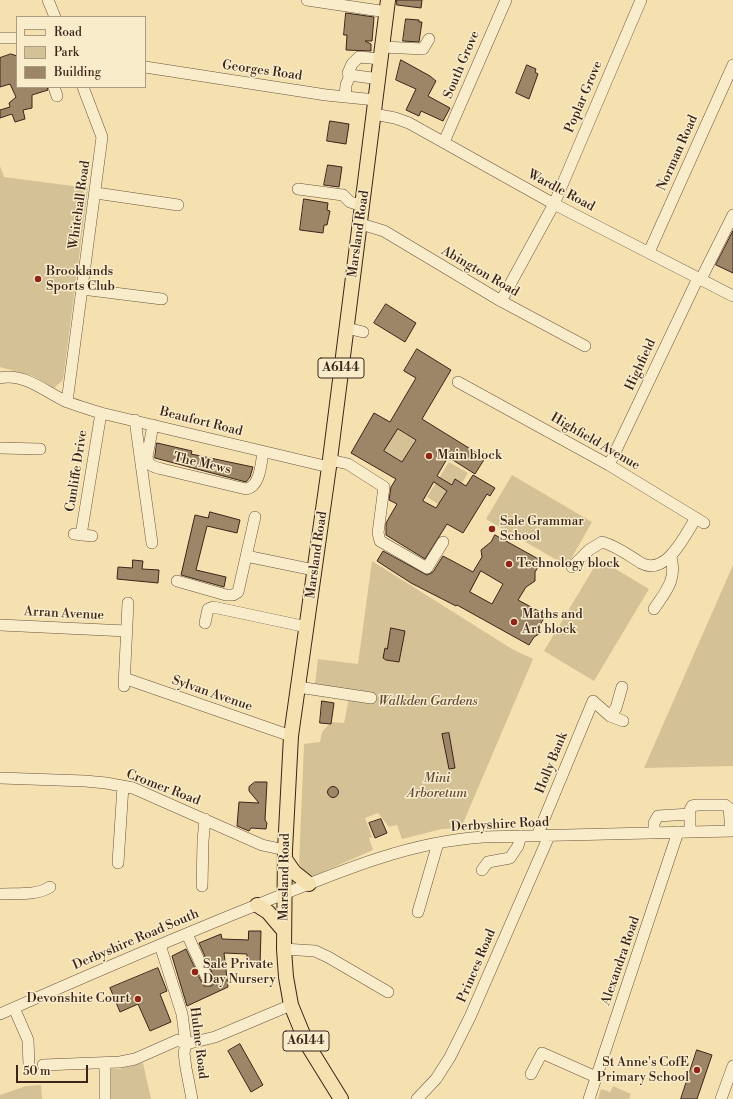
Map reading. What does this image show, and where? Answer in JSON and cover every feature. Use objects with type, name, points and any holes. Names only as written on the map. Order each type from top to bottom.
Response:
[{"type":"main road","name":"Marsland Road","points":[[341,1099],[307,1044],[291,1005],[286,977],[284,949],[285,855],[291,736],[361,224],[388,6]]},
{"type":"main road","points":[[285,855],[294,872],[310,884]]},
{"type":"main road","points":[[257,905],[268,912],[284,931]]},
{"type":"street","points":[[48,0],[54,16]]},
{"type":"street","points":[[306,0],[388,6]]},
{"type":"street","name":"South Grove","points":[[444,142],[506,0]]},
{"type":"street","name":"Poplar Grove","points":[[501,301],[554,204],[641,0]]},
{"type":"street","points":[[0,38],[16,38]]},
{"type":"street","points":[[345,97],[346,85],[350,75],[348,73],[352,64],[359,57],[423,49],[429,39]]},
{"type":"street","name":"Norman Road","points":[[649,252],[733,65]]},
{"type":"street","name":"Georges Road","points":[[146,67],[345,97],[376,100]]},
{"type":"street","points":[[350,75],[379,79]]},
{"type":"street","name":"Whitehall Road","points":[[67,402],[96,193],[102,137],[83,88]]},
{"type":"street","name":"Wardle Road","points":[[374,114],[395,118],[444,142],[554,204],[733,296]]},
{"type":"street","points":[[298,189],[343,195],[350,202],[363,206]]},
{"type":"street","points":[[96,193],[178,204]]},
{"type":"street","name":"Highfield","points":[[609,465],[700,278],[733,215]]},
{"type":"street","name":"Abington Road","points":[[361,224],[384,231],[501,301],[585,346]]},
{"type":"street","points":[[82,289],[162,299]]},
{"type":"street","points":[[347,328],[363,332]]},
{"type":"street","name":"Beaufort Road","points":[[0,378],[7,376],[16,378],[37,386],[67,402],[101,413],[263,452],[329,464],[348,464],[384,487],[378,533],[380,541],[427,568],[443,542]]},
{"type":"street","name":"Highfield Avenue","points":[[458,382],[609,465],[700,520],[671,557]]},
{"type":"street","name":"Cunliffe Drive","points":[[92,536],[77,535],[101,413]]},
{"type":"street","points":[[135,420],[152,543]]},
{"type":"street","name":"The Mews","points":[[153,425],[147,456],[147,462],[152,467],[246,489],[251,488],[255,484],[263,452]]},
{"type":"street","points":[[0,448],[40,449]]},
{"type":"street","points":[[177,581],[226,595],[233,595],[238,592],[255,517]]},
{"type":"street","points":[[572,567],[589,550],[602,542],[610,544],[643,564],[656,565],[671,557],[674,569],[670,585],[654,609]]},
{"type":"street","points":[[246,556],[314,570]]},
{"type":"street","points":[[127,631],[128,603]]},
{"type":"street","points":[[206,623],[208,609],[213,607],[307,627]]},
{"type":"street","name":"Arran Avenue","points":[[0,625],[127,631]]},
{"type":"street","name":"Sylvan Avenue","points":[[127,631],[124,682],[291,736]]},
{"type":"street","points":[[298,687],[371,698]]},
{"type":"street","points":[[622,687],[616,708],[610,716],[623,721]]},
{"type":"street","name":"Holly Bank","points":[[543,836],[593,701],[610,716]]},
{"type":"street","name":"Cromer Road","points":[[0,778],[85,781],[123,786],[138,790],[285,855]]},
{"type":"street","points":[[118,863],[123,786]]},
{"type":"street","name":"Derbyshire Road","points":[[284,894],[347,868],[438,843],[462,839],[521,836],[732,831],[732,816],[729,808],[725,806],[692,806],[690,814],[658,816],[654,823],[654,832]]},
{"type":"street","points":[[690,814],[690,832]]},
{"type":"street","points":[[202,886],[202,840],[205,819]]},
{"type":"street","name":"Alexandra Road","points":[[589,1099],[678,832]]},
{"type":"street","points":[[482,870],[488,862],[510,858],[518,846],[521,836]]},
{"type":"street","name":"Princes Road","points":[[417,1099],[436,1079],[470,1017],[543,836]]},
{"type":"street","points":[[418,912],[438,843]]},
{"type":"street","points":[[0,894],[34,893],[44,891],[50,887]]},
{"type":"street","name":"Derbyshire Road South","points":[[0,1014],[160,945],[284,894]]},
{"type":"street","points":[[187,934],[208,980]]},
{"type":"street","name":"Hulme Road","points":[[160,945],[182,1014],[186,1044],[184,1053],[192,1099]]},
{"type":"street","points":[[284,949],[315,951],[388,992]]},
{"type":"street","points":[[43,1065],[105,1063],[135,1059],[178,1040],[186,1044],[215,1037],[291,1005]]},
{"type":"street","points":[[14,1008],[28,1040],[29,1065]]},
{"type":"street","points":[[531,1074],[542,1053],[596,1077]]},
{"type":"street","points":[[105,1063],[105,1099]]},
{"type":"street","points":[[721,1099],[733,1066]]},
{"type":"green space","name":"Brooklands Sports Club","points":[[0,166],[4,177],[88,188],[63,380],[54,388],[33,376],[0,367]]},
{"type":"green space","points":[[393,427],[415,440],[402,462],[384,451]]},
{"type":"green space","points":[[449,462],[468,473],[446,509],[427,497]]},
{"type":"green space","points":[[512,475],[592,522],[567,566],[486,519]]},
{"type":"green space","points":[[599,559],[649,589],[594,681],[544,651]]},
{"type":"green space","name":"Walkden Gardens","points":[[372,561],[512,649],[533,659],[461,828],[442,829],[402,839],[397,825],[389,827],[378,813],[365,818],[372,837],[369,838],[373,850],[311,877],[306,874],[299,864],[304,744],[320,742],[322,732],[331,722],[344,723],[349,698],[314,692],[318,659],[358,664]]},
{"type":"green space","points":[[733,565],[733,766],[644,768]]},
{"type":"green space","points":[[143,1063],[151,1099],[102,1099],[102,1069],[119,1069]]},
{"type":"green space","points":[[41,1085],[42,1099],[0,1099],[0,1095],[26,1086]]},
{"type":"green space","name":"St Anne's CofE Primary School","points":[[613,1086],[631,1094],[629,1099],[598,1099],[601,1089],[610,1092]]},
{"type":"building","points":[[397,0],[422,0],[421,8],[397,5]]},
{"type":"building","points":[[346,13],[374,17],[372,41],[365,41],[371,44],[371,51],[346,50],[347,35],[344,35]]},
{"type":"building","points":[[406,19],[419,20],[419,22],[422,22],[419,42],[403,41]]},
{"type":"building","points":[[11,54],[16,56],[16,88],[47,88],[48,90],[32,95],[32,108],[23,110],[25,119],[15,122],[12,114],[0,118],[0,110],[10,107],[9,103],[16,97],[10,84],[0,87],[0,58]]},
{"type":"building","points":[[401,60],[430,76],[436,81],[428,96],[450,108],[443,121],[421,111],[419,116],[406,110],[416,89],[396,80]]},
{"type":"building","points":[[527,65],[536,69],[535,72],[538,74],[529,99],[516,93]]},
{"type":"building","points":[[330,121],[349,124],[346,144],[327,141]]},
{"type":"building","points":[[328,165],[342,167],[339,187],[324,185]]},
{"type":"building","points":[[304,199],[328,203],[327,210],[330,211],[327,225],[324,225],[323,233],[300,230]]},
{"type":"building","points":[[733,231],[733,273],[716,265]]},
{"type":"building","points":[[386,304],[416,323],[405,342],[374,323]]},
{"type":"building","name":"Main block","points":[[417,349],[451,370],[422,419],[485,458],[475,474],[448,457],[437,476],[452,485],[455,479],[466,486],[473,475],[495,488],[490,496],[487,494],[463,533],[447,524],[425,559],[386,535],[386,523],[397,504],[389,500],[391,487],[396,479],[351,453],[374,413],[390,422],[416,378],[404,371]],"holes":[[[398,429],[416,440],[402,462],[384,451]],[[434,482],[447,491],[436,508],[423,501]]]},
{"type":"building","points":[[157,443],[192,451],[191,454],[253,467],[250,477],[246,482],[155,458]]},
{"type":"building","points":[[210,512],[240,520],[237,533],[207,526],[196,570],[226,577],[224,587],[181,575],[195,515],[208,518]]},
{"type":"building","points":[[495,535],[542,561],[535,572],[535,581],[526,587],[518,600],[546,615],[538,628],[539,634],[534,637],[529,645],[457,605],[456,606],[411,583],[377,561],[383,551],[427,575],[433,572],[443,556],[473,572],[482,557],[481,550],[491,542]],"holes":[[[481,571],[503,584],[492,604],[470,592]]]},
{"type":"building","points":[[133,560],[143,561],[142,569],[159,570],[158,583],[117,579],[118,567],[132,568]]},
{"type":"building","points":[[391,628],[405,631],[399,662],[386,660],[383,658],[385,648],[387,649]]},
{"type":"building","points":[[322,701],[334,703],[331,724],[320,723]]},
{"type":"building","points":[[449,733],[455,768],[449,769],[442,734]]},
{"type":"building","points":[[255,782],[267,782],[265,820],[267,823],[266,829],[251,828],[249,831],[237,826],[239,802],[259,803],[249,791],[249,787]]},
{"type":"building","points":[[331,787],[335,787],[337,788],[337,796],[331,797],[328,794],[328,790]]},
{"type":"building","points":[[381,819],[387,833],[375,838],[369,823]]},
{"type":"building","points":[[249,931],[261,931],[260,964],[247,964],[247,954],[224,953],[228,987],[187,1006],[172,956],[186,949],[204,986],[211,986],[214,984],[214,977],[199,943],[221,934],[222,939],[248,940]]},
{"type":"building","name":"Devonshite Court","points":[[158,968],[167,991],[160,994],[171,1022],[150,1031],[138,1004],[120,1012],[110,988]]},
{"type":"building","points":[[240,1044],[263,1085],[251,1092],[228,1051]]},
{"type":"building","points":[[697,1050],[712,1055],[697,1099],[681,1099]]},
{"type":"place","name":"Brooklands Sports Club","points":[[38,279]]},
{"type":"place","name":"Main block","points":[[429,456]]},
{"type":"place","name":"Sale Grammar School","points":[[492,529]]},
{"type":"place","name":"Technology block","points":[[509,564]]},
{"type":"place","name":"Maths and Art block","points":[[514,622]]},
{"type":"place","name":"Sale Private Day Nursery","points":[[195,972]]},
{"type":"place","name":"Devonshite Court","points":[[138,999]]},
{"type":"place","name":"St Anne's CofE Primary School","points":[[697,1070]]},
{"type":"park label","name":"Mini Arboretum","points":[[437,786]]}]
